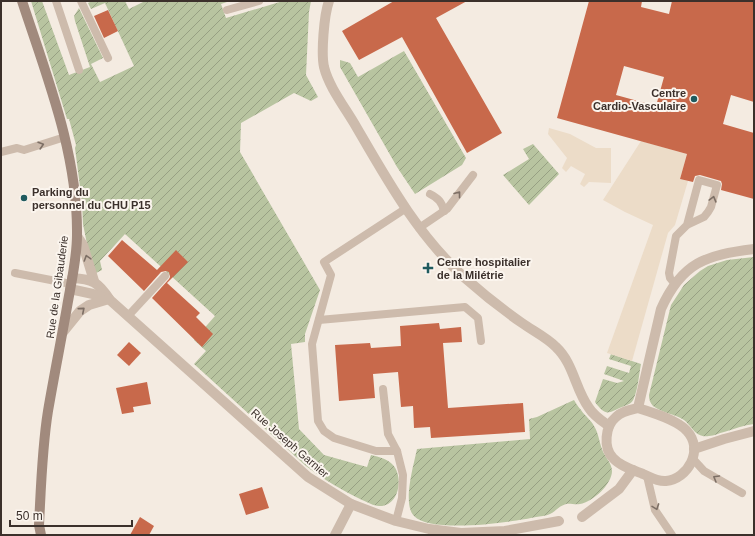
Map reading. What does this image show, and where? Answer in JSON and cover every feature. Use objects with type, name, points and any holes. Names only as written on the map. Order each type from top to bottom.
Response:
[{"type":"street","name":"Rue de la Gibauderie","points":[[22,1],[65,137],[74,187],[77,236],[71,284],[48,412],[42,461],[39,525],[41,535]]},
{"type":"street","points":[[329,1],[326,14],[323,54],[324,67],[335,92],[393,191],[405,209],[441,254],[463,277],[495,304],[557,347],[572,370],[584,401],[589,409],[609,426]]},
{"type":"street","points":[[71,284],[84,279],[94,281],[83,245],[77,236]]},
{"type":"street","points":[[638,408],[661,309],[675,284],[689,269],[715,255],[754,249]]},
{"type":"street","name":"Rue Joseph Garnier","points":[[94,281],[103,289],[109,299],[308,477],[351,504],[396,521],[429,529],[461,534],[505,530],[517,532],[559,521]]},
{"type":"street","points":[[71,284],[93,294],[109,299]]},
{"type":"street","points":[[63,332],[80,311],[89,304],[109,299]]},
{"type":"street","points":[[638,408],[678,424],[687,431],[692,439],[694,454],[688,469],[680,476],[672,480],[661,481],[633,470],[613,458],[607,448],[606,436],[609,426],[615,417],[626,410],[638,408]]},
{"type":"street","points":[[694,454],[724,439],[754,431]]},
{"type":"street","points":[[582,518],[619,489],[633,470]]},
{"type":"street","points":[[334,535],[351,504]]},
{"type":"lane","points":[[56,1],[79,70]]},
{"type":"lane","points":[[80,1],[108,58]]},
{"type":"lane","points":[[227,10],[259,1]]},
{"type":"lane","points":[[1,152],[16,146],[24,150],[65,137]]},
{"type":"lane","points":[[420,228],[444,211],[473,175]]},
{"type":"lane","points":[[675,284],[668,273],[676,236],[687,225],[704,217],[711,207],[717,185],[699,180],[687,225]]},
{"type":"lane","points":[[430,194],[436,197],[443,204],[444,211]]},
{"type":"lane","points":[[397,451],[376,451],[334,438],[324,431],[318,422],[312,344],[331,275],[324,262],[405,209]]},
{"type":"lane","points":[[15,273],[71,284]]},
{"type":"lane","points":[[128,316],[165,276]]},
{"type":"lane","points":[[319,320],[465,307],[478,318],[481,341]]},
{"type":"lane","points":[[383,389],[388,434],[397,451],[403,475],[402,498],[396,521]]},
{"type":"lane","points":[[694,454],[704,471],[742,493]]},
{"type":"lane","points":[[647,476],[655,510],[672,535]]},
{"type":"green space","points":[[31,1],[42,1],[69,75],[90,67],[74,16],[79,8],[103,58],[91,64],[100,82],[134,66],[105,3],[91,9],[88,3],[92,1],[125,1],[129,9],[145,1],[230,1],[221,4],[226,18],[283,1],[311,1],[309,12],[306,75],[318,97],[311,101],[294,93],[241,123],[240,152],[320,290],[305,334],[305,342],[291,344],[299,429],[324,455],[367,467],[371,455],[389,461],[396,470],[399,484],[395,497],[391,502],[386,505],[373,505],[320,476],[306,466],[194,364],[206,351],[194,340],[215,316],[125,234],[100,261],[102,270],[96,273],[88,249],[83,224],[82,202],[75,148],[76,145]]},
{"type":"green space","points":[[404,51],[466,158],[462,165],[415,194],[397,167],[340,67],[340,60],[350,63],[358,77]]},
{"type":"green space","points":[[533,144],[559,174],[529,205],[503,175],[529,159],[523,149]]},
{"type":"green space","points":[[754,257],[754,424],[713,436],[700,435],[697,434],[684,420],[653,406],[649,399],[671,305],[684,285],[708,266],[727,260]]},
{"type":"green space","points":[[611,354],[641,364],[632,402],[613,411],[605,412],[595,402],[603,379],[617,383],[624,381],[604,374],[607,366],[629,373],[631,366],[609,359]]},
{"type":"green space","points":[[574,400],[594,426],[603,452],[612,468],[609,481],[596,496],[585,503],[564,505],[547,515],[492,524],[454,526],[423,521],[414,516],[409,503],[409,493],[417,449],[530,439],[529,419],[537,417]]},
{"type":"shaded area","points":[[549,128],[570,134],[596,148],[611,148],[611,183],[589,182],[584,187],[580,184],[585,174],[571,166],[566,172],[562,168],[567,158],[548,134]]},
{"type":"shaded area","points":[[641,141],[687,154],[680,179],[688,181],[675,225],[668,233],[632,361],[607,353],[653,225],[603,200]]},
{"type":"building","points":[[394,1],[467,1],[436,18],[502,133],[467,153],[402,37],[359,60],[342,31]]},
{"type":"building","name":"Centre Cardio-Vasculaire","points":[[589,1],[642,1],[641,7],[669,14],[672,1],[754,1],[754,102],[731,95],[723,124],[754,133],[754,199],[721,190],[721,181],[700,175],[695,176],[693,182],[680,179],[687,154],[557,118]],"holes":[[[624,66],[664,77],[656,106],[616,95]]]},
{"type":"building","points":[[108,10],[118,31],[104,38],[94,16]]},
{"type":"building","points":[[122,240],[157,270],[176,250],[188,262],[167,283],[200,313],[196,317],[213,334],[202,347],[152,298],[169,279],[169,272],[161,272],[144,291],[108,256]]},
{"type":"building","points":[[439,323],[440,329],[461,327],[462,342],[443,343],[448,408],[523,403],[525,432],[431,438],[430,427],[414,428],[413,406],[401,407],[398,372],[373,374],[375,398],[339,401],[335,345],[370,343],[371,348],[401,346],[400,326]]},
{"type":"building","points":[[129,342],[141,353],[129,366],[117,355]]},
{"type":"building","points":[[147,382],[151,404],[133,407],[134,412],[122,414],[116,388]]},
{"type":"building","points":[[262,487],[269,508],[246,515],[239,494]]},
{"type":"building","points":[[140,517],[154,526],[149,535],[130,535]]},
{"type":"place","name":"Centre Cardio-Vasculaire","points":[[694,99]]},
{"type":"place","name":"Parking du personnel du CHU P15","points":[[24,198]]},
{"type":"place","name":"Centre hospitalier de la Milétrie","points":[[428,268]]}]
